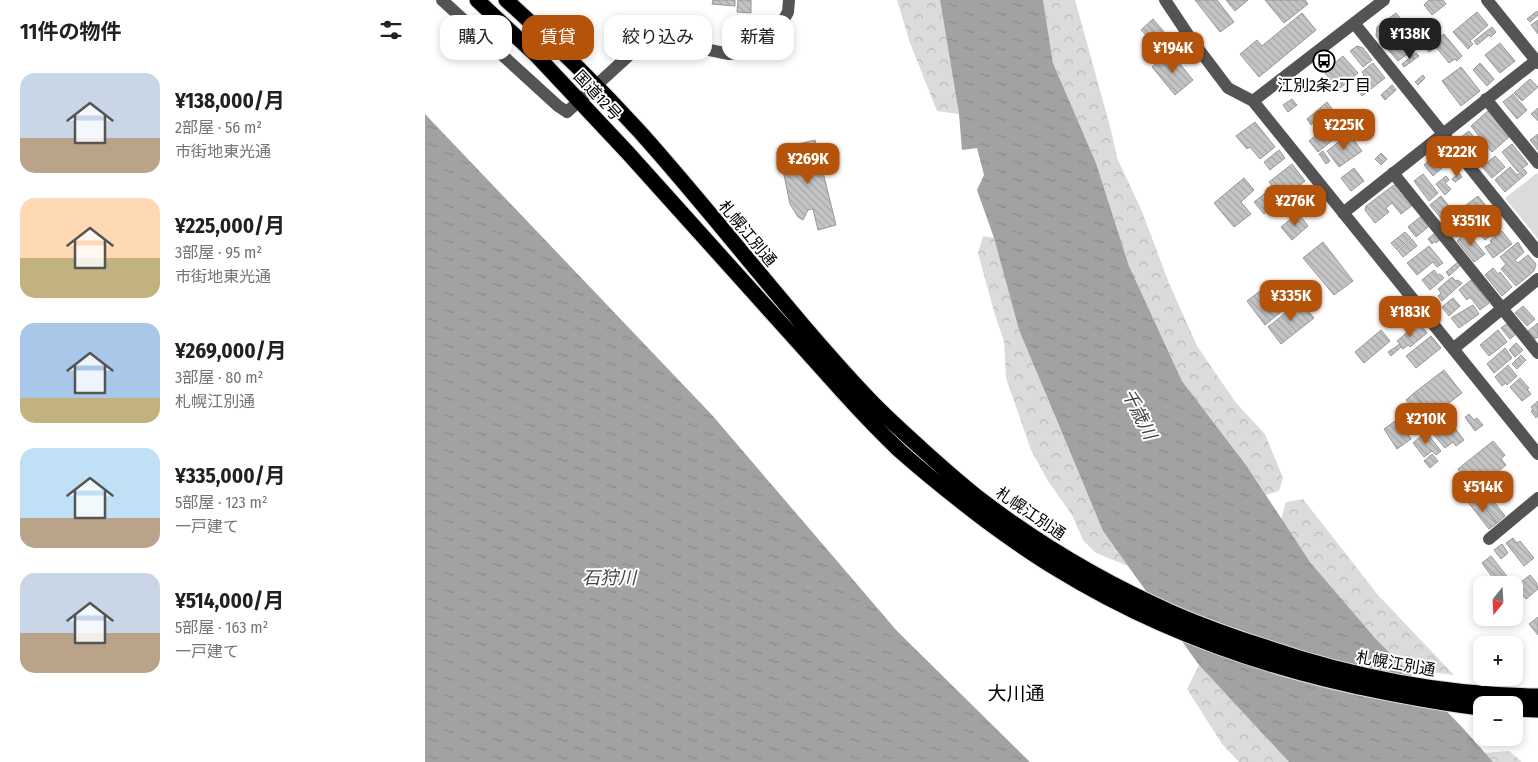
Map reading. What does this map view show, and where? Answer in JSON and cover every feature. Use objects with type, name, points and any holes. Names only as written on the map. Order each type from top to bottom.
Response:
[{"type":"highway","name":"国道12号","points":[[477,0],[537,56],[628,153]]},
{"type":"highway","name":"国道12号","points":[[506,0],[548,38],[640,132]]},
{"type":"highway","name":"札幌江別通","points":[[640,132],[943,487],[1015,542],[1099,594],[1155,621],[1239,654],[1328,681],[1421,700],[1473,707]]},
{"type":"highway","name":"札幌江別通","points":[[628,153],[875,427],[907,446],[1020,528],[1100,577],[1175,614],[1233,636],[1331,668],[1410,685],[1448,690],[1538,696]]},
{"type":"highway","points":[[1523,709],[1538,710]]},
{"type":"street","points":[[442,0],[558,106],[567,112],[636,49],[652,44],[675,43],[729,54],[754,51],[774,36],[788,12],[789,0]]},
{"type":"street","points":[[1165,0],[1191,39],[1228,88],[1253,101],[1538,454]]},
{"type":"street","points":[[1253,101],[1384,0]]},
{"type":"street","points":[[1343,213],[1442,133],[1537,61],[1487,0]]},
{"type":"street","points":[[1354,24],[1538,252]]},
{"type":"street","points":[[1486,99],[1538,163]]},
{"type":"street","points":[[1393,172],[1538,353]]},
{"type":"street","points":[[1453,349],[1538,280]]},
{"type":"street","points":[[1489,540],[1538,498]]},
{"type":"green space","points":[[897,0],[940,0],[959,114],[937,111],[910,43]]},
{"type":"green space","points":[[1043,0],[1075,0],[1117,158],[1141,209],[1169,283],[1197,346],[1236,403],[1265,434],[1283,478],[1279,491],[1266,495],[1246,465],[1182,381],[1129,266],[1096,163],[1053,63]]},
{"type":"green space","points":[[1538,174],[1538,239],[1505,198]]},
{"type":"green space","points":[[983,236],[994,238],[1019,330],[1103,531],[1128,566],[1096,553],[1083,540],[1072,515],[1048,481],[1031,450],[1006,378],[1004,341],[978,253]]},
{"type":"green space","points":[[1303,499],[1378,595],[1454,675],[1405,669],[1375,638],[1310,562],[1281,519],[1286,502]]},
{"type":"green space","points":[[1199,665],[1289,762],[1239,762],[1222,744],[1187,689]]},
{"type":"green space","points":[[1509,751],[1522,762],[1493,762],[1484,753]]},
{"type":"water","name":"千歳川","points":[[940,0],[1043,0],[1053,63],[1096,163],[1129,266],[1182,381],[1246,465],[1310,562],[1375,638],[1473,740],[1473,746],[1479,746],[1493,762],[1289,762],[1199,665],[1103,531],[1019,330],[994,238],[977,190],[984,175],[977,148],[962,150],[959,114]]},
{"type":"water","name":"石狩川","points":[[425,114],[712,415],[897,631],[1030,762],[425,762]]},
{"type":"building","points":[[713,0],[735,0],[735,6],[712,4]]},
{"type":"building","points":[[738,0],[751,0],[751,13],[737,12]]},
{"type":"building","points":[[1195,0],[1217,0],[1234,22],[1220,32]]},
{"type":"building","points":[[1226,0],[1248,0],[1235,11]]},
{"type":"building","points":[[1265,0],[1305,0],[1308,4],[1284,23]]},
{"type":"building","points":[[1429,0],[1443,0],[1446,4],[1432,15],[1424,5]]},
{"type":"building","points":[[1537,11],[1538,15],[1530,22],[1527,19]]},
{"type":"building","points":[[1477,12],[1488,25],[1470,41],[1473,44],[1468,49],[1453,32]]},
{"type":"building","points":[[1302,13],[1316,30],[1259,77],[1240,54],[1257,40],[1262,46]]},
{"type":"building","points":[[1396,13],[1410,30],[1420,24],[1434,41],[1444,34],[1462,56],[1457,61],[1455,59],[1449,63],[1436,47],[1429,52],[1419,41],[1412,47],[1408,44],[1404,47],[1409,53],[1398,61],[1376,36],[1377,27]]},
{"type":"building","points":[[1153,19],[1171,40],[1155,54],[1145,42],[1149,38],[1141,30]]},
{"type":"building","points":[[1538,20],[1538,34],[1531,25]]},
{"type":"building","points":[[1492,27],[1496,32],[1477,45],[1474,41]]},
{"type":"building","points":[[1500,43],[1515,61],[1500,73],[1485,55]]},
{"type":"building","points":[[1357,46],[1363,48],[1372,60],[1363,67],[1350,51]]},
{"type":"building","points":[[1170,52],[1193,80],[1175,95],[1152,67]]},
{"type":"building","points":[[1416,53],[1419,56],[1404,67],[1402,64]]},
{"type":"building","points":[[1343,56],[1358,73],[1339,89],[1324,72]]},
{"type":"building","points":[[1373,63],[1385,78],[1362,96],[1356,88],[1361,84],[1358,80],[1364,75],[1362,72]]},
{"type":"building","points":[[1480,63],[1494,79],[1487,86],[1473,70]]},
{"type":"building","points":[[1461,67],[1480,91],[1461,106],[1442,81]]},
{"type":"building","points":[[1423,75],[1425,78],[1418,85],[1415,82]]},
{"type":"building","points":[[1530,79],[1538,87],[1522,101],[1514,93]]},
{"type":"building","points":[[1392,85],[1396,90],[1385,100],[1381,95]]},
{"type":"building","points":[[1513,94],[1527,110],[1517,119],[1503,102]]},
{"type":"building","points":[[1292,99],[1297,105],[1288,112],[1283,105]]},
{"type":"building","points":[[1327,102],[1336,114],[1340,110],[1352,124],[1318,152],[1309,141],[1320,132],[1316,128],[1321,124],[1317,119],[1311,125],[1307,119]]},
{"type":"building","points":[[1538,108],[1538,121],[1531,114]]},
{"type":"building","points":[[1488,111],[1509,137],[1492,152],[1471,126]]},
{"type":"building","points":[[1255,122],[1275,147],[1260,159],[1250,147],[1247,149],[1236,136]]},
{"type":"building","points":[[1469,131],[1488,154],[1480,160],[1461,137]]},
{"type":"building","points":[[1349,134],[1362,151],[1339,167],[1327,151]]},
{"type":"building","points":[[1538,134],[1538,150],[1530,140]]},
{"type":"building","points":[[815,140],[836,225],[818,230],[813,209],[808,210],[803,220],[798,217],[790,204],[782,165],[788,149],[795,156],[800,156],[798,144]]},
{"type":"building","points":[[1512,144],[1528,164],[1518,172],[1502,152]]},
{"type":"building","points":[[1443,149],[1452,159],[1433,176],[1424,165]]},
{"type":"building","points":[[1279,150],[1285,158],[1270,170],[1264,162]]},
{"type":"building","points":[[1323,151],[1330,161],[1326,164],[1319,154]]},
{"type":"building","points":[[1381,153],[1387,159],[1381,165],[1375,159]]},
{"type":"building","points":[[1495,156],[1505,167],[1492,178],[1482,167]]},
{"type":"building","points":[[1292,164],[1305,181],[1264,214],[1254,202],[1273,187],[1269,182]]},
{"type":"building","points":[[1510,167],[1517,175],[1524,169],[1527,173],[1505,192],[1495,180]]},
{"type":"building","points":[[1354,168],[1364,181],[1351,191],[1341,178]]},
{"type":"building","points":[[1459,173],[1462,177],[1455,182],[1452,179]]},
{"type":"building","points":[[1423,174],[1438,193],[1429,201],[1414,181]]},
{"type":"building","points":[[1446,176],[1449,180],[1445,183],[1451,189],[1445,195],[1436,184]]},
{"type":"building","points":[[1244,178],[1254,190],[1241,202],[1251,214],[1234,227],[1214,203]]},
{"type":"building","points":[[1305,185],[1325,209],[1317,216],[1304,200],[1289,213],[1282,204]]},
{"type":"building","points":[[1394,185],[1400,186],[1414,204],[1401,214],[1392,203],[1386,208],[1389,212],[1375,223],[1365,210],[1366,206]]},
{"type":"building","points":[[1441,196],[1452,210],[1441,218],[1430,205]]},
{"type":"building","points":[[1478,196],[1490,211],[1456,236],[1445,221]]},
{"type":"building","points":[[1298,213],[1308,226],[1292,240],[1281,227]]},
{"type":"building","points":[[1420,217],[1428,227],[1416,237],[1408,227]]},
{"type":"building","points":[[1492,218],[1500,228],[1485,240],[1477,230],[1483,225],[1485,226]]},
{"type":"building","points":[[1502,231],[1512,244],[1493,258],[1485,247],[1492,243],[1490,241]]},
{"type":"building","points":[[1405,232],[1411,238],[1397,250],[1391,243]]},
{"type":"building","points":[[1436,232],[1441,239],[1432,244],[1428,239]]},
{"type":"building","points":[[1467,232],[1485,254],[1474,262],[1457,241]]},
{"type":"building","points":[[1412,239],[1417,246],[1403,257],[1398,251]]},
{"type":"building","points":[[1323,242],[1353,281],[1334,295],[1303,258]]},
{"type":"building","points":[[1518,242],[1524,252],[1515,260],[1518,263],[1528,255],[1536,264],[1534,271],[1516,286],[1501,269],[1506,264],[1500,257]]},
{"type":"building","points":[[1429,246],[1443,263],[1437,267],[1433,262],[1417,275],[1407,263]]},
{"type":"building","points":[[1458,262],[1461,265],[1449,276],[1446,272]]},
{"type":"building","points":[[1493,268],[1498,274],[1500,272],[1512,287],[1502,296],[1485,275]]},
{"type":"building","points":[[1434,270],[1444,278],[1430,290],[1422,280]]},
{"type":"building","points":[[1452,277],[1462,283],[1442,301],[1438,296],[1441,293],[1438,289]]},
{"type":"building","points":[[1471,280],[1489,303],[1480,310],[1470,297],[1467,300],[1459,290]]},
{"type":"building","points":[[1264,288],[1282,311],[1265,325],[1247,301]]},
{"type":"building","points":[[1453,298],[1460,306],[1449,316],[1442,307]]},
{"type":"building","points":[[1300,301],[1314,318],[1281,344],[1268,327]]},
{"type":"building","points":[[1473,305],[1479,314],[1459,328],[1451,318]]},
{"type":"building","points":[[1523,306],[1535,319],[1527,326],[1515,313]]},
{"type":"building","points":[[1508,323],[1516,334],[1510,339],[1501,328]]},
{"type":"building","points":[[1538,323],[1538,337],[1535,339],[1528,331]]},
{"type":"building","points":[[1417,324],[1419,327],[1421,325],[1427,333],[1410,347],[1408,345],[1403,349],[1401,347],[1391,356],[1388,352],[1400,344],[1397,341]]},
{"type":"building","points":[[1381,330],[1390,341],[1364,363],[1355,352]]},
{"type":"building","points":[[1498,330],[1507,342],[1489,356],[1480,345]]},
{"type":"building","points":[[1431,336],[1441,348],[1416,368],[1406,356]]},
{"type":"building","points":[[1516,343],[1523,350],[1515,357],[1509,350]]},
{"type":"building","points":[[1505,348],[1512,358],[1494,373],[1487,364]]},
{"type":"building","points":[[1521,355],[1526,360],[1517,369],[1512,364]]},
{"type":"building","points":[[1508,365],[1517,376],[1507,385],[1506,383],[1502,386],[1495,377]]},
{"type":"building","points":[[1444,370],[1462,393],[1432,416],[1414,393]]},
{"type":"building","points":[[1520,378],[1529,388],[1527,389],[1531,394],[1522,401],[1510,387]]},
{"type":"building","points":[[1414,393],[1432,416],[1424,423],[1406,400]]},
{"type":"building","points":[[1538,401],[1538,416],[1536,418],[1531,411],[1533,410],[1531,407]]},
{"type":"building","points":[[1444,414],[1464,440],[1456,446],[1453,442],[1445,448],[1427,427]]},
{"type":"building","points":[[1469,414],[1474,420],[1477,418],[1483,425],[1475,431],[1465,417]]},
{"type":"building","points":[[1398,419],[1411,439],[1397,449],[1384,429]]},
{"type":"building","points":[[1426,432],[1441,451],[1436,455],[1432,451],[1424,457],[1413,443]]},
{"type":"building","points":[[1493,441],[1505,455],[1501,459],[1506,465],[1485,483],[1479,475],[1470,483],[1458,469]]},
{"type":"building","points":[[1432,454],[1438,461],[1430,468],[1424,461]]},
{"type":"building","points":[[1461,486],[1466,493],[1462,497],[1456,490]]},
{"type":"building","points":[[1485,490],[1505,516],[1497,523],[1476,496]]},
{"type":"building","points":[[1476,496],[1497,523],[1489,529],[1468,502]]},
{"type":"building","points":[[1513,538],[1517,543],[1520,541],[1534,558],[1524,566],[1506,543]]},
{"type":"building","points":[[1502,544],[1508,553],[1501,559],[1494,550]]},
{"type":"building","points":[[1491,556],[1507,576],[1491,576],[1482,563]]},
{"type":"building","points":[[1530,575],[1536,582],[1538,589],[1526,599],[1523,595],[1523,580]]},
{"type":"building","points":[[1538,617],[1538,635],[1529,624]]},
{"type":"place","name":"江別2条2丁目","points":[[1324,61]]},
{"type":"district","name":"大川通","points":[[1016,693]]}]
